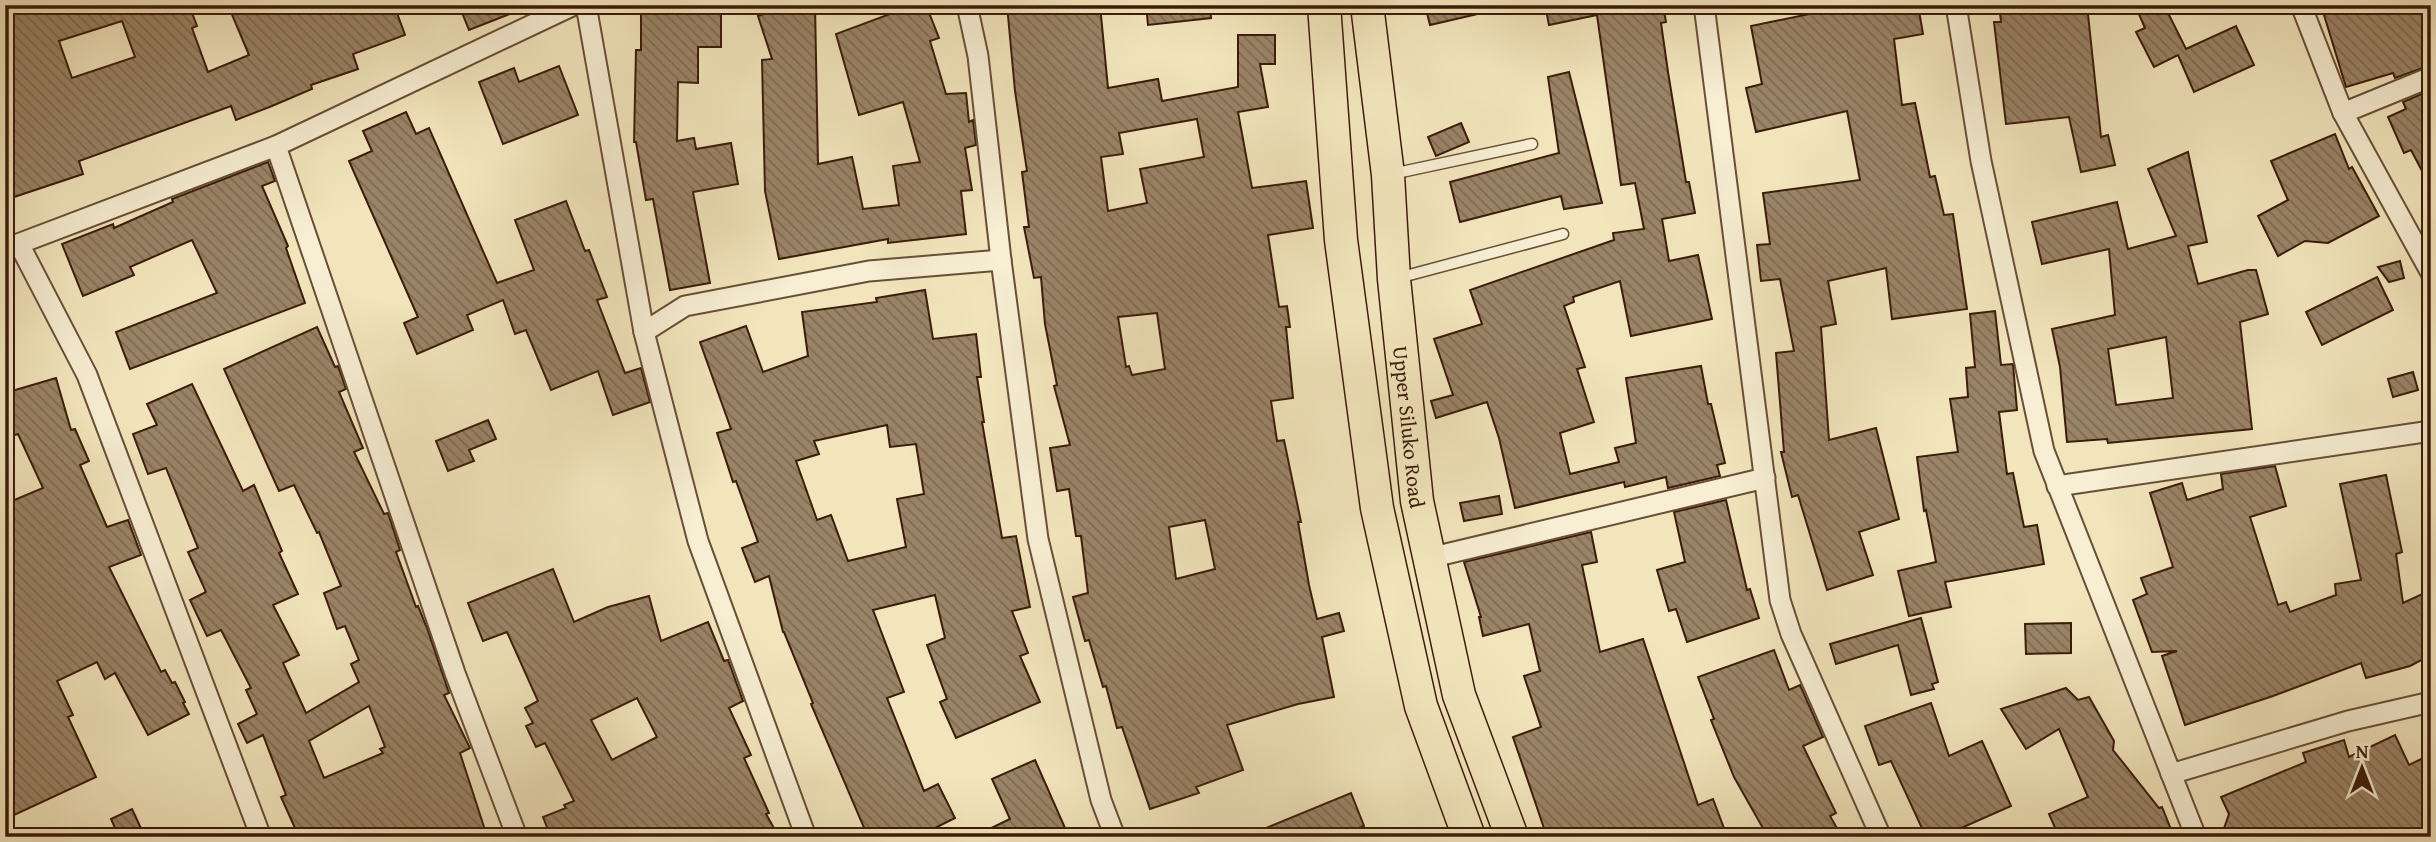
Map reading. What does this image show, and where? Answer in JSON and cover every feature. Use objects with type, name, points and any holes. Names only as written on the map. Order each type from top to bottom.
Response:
[{"type":"main road","name":"Upper Siluko Road","points":[[1324,5],[1341,240],[1377,508],[1421,706],[1469,837]]},
{"type":"main road","name":"Upper Siluko Road","points":[[1367,5],[1388,175],[1394,279],[1417,501],[1459,695],[1512,837]]},
{"type":"street","points":[[261,837],[87,375],[12,246],[276,146],[574,5]]},
{"type":"street","points":[[586,5],[644,332],[698,541],[806,837]]},
{"type":"street","points":[[967,5],[978,56],[1001,260],[1038,539],[1101,800],[1115,837]]},
{"type":"street","points":[[1704,5],[1780,600],[1791,634],[1881,837]]},
{"type":"street","points":[[1956,5],[1981,161],[2043,451],[2196,837]]},
{"type":"street","points":[[2301,5],[2343,113],[2431,274]]},
{"type":"street","points":[[2343,113],[2431,77]]},
{"type":"street","points":[[276,146],[455,673],[517,837]]},
{"type":"street","points":[[644,332],[685,306],[869,271],[1001,260]]},
{"type":"street","points":[[2057,486],[2431,431]]},
{"type":"street","points":[[1429,558],[1765,478]]},
{"type":"street","points":[[2171,775],[2348,721],[2431,702]]},
{"type":"lane","points":[[1388,175],[1532,144]]},
{"type":"lane","points":[[1394,279],[1563,234]]},
{"type":"building","points":[[5,5],[189,5],[197,26],[192,28],[208,72],[249,55],[228,5],[394,5],[405,35],[353,54],[358,69],[311,85],[312,89],[236,120],[231,106],[79,161],[83,174],[5,200]],"holes":[[[122,21],[135,57],[72,78],[59,41]]]},
{"type":"building","points":[[459,5],[530,5],[530,6],[469,30]]},
{"type":"building","points":[[761,5],[815,5],[818,164],[852,157],[863,209],[899,205],[893,166],[920,162],[903,102],[859,115],[836,34],[914,5],[926,5],[939,38],[930,41],[946,94],[966,93],[969,122],[973,120],[976,145],[965,148],[972,190],[961,191],[966,234],[888,243],[888,239],[779,259],[765,191],[762,60],[772,59],[758,16],[764,14]]},
{"type":"building","points":[[1007,5],[1100,5],[1108,88],[1158,79],[1162,101],[1238,87],[1238,35],[1275,35],[1275,64],[1260,64],[1268,107],[1238,112],[1252,188],[1306,181],[1313,228],[1268,235],[1279,307],[1287,306],[1290,327],[1286,327],[1293,398],[1271,401],[1277,441],[1284,440],[1317,619],[1339,613],[1344,631],[1322,637],[1334,697],[1298,704],[1227,725],[1243,770],[1196,787],[1199,793],[1150,809],[1122,727],[1117,728],[1106,686],[1103,687],[1089,640],[1085,641],[1073,597],[1088,593],[1081,536],[1076,536],[1069,489],[1057,491],[1050,448],[1070,445],[1054,386],[1057,385],[1045,324],[1041,277],[1034,278],[1024,227],[1029,227],[1022,172],[1027,171],[1015,91]],"holes":[[[1197,119],[1204,157],[1140,169],[1147,203],[1108,211],[1101,157],[1123,154],[1119,133]],[[1157,313],[1165,369],[1132,375],[1129,366],[1126,367],[1118,317]],[[1205,520],[1215,569],[1176,579],[1169,527]]]},
{"type":"building","points":[[1146,5],[1210,5],[1211,18],[1148,25]]},
{"type":"building","points":[[1425,5],[1481,5],[1482,13],[1430,25]]},
{"type":"building","points":[[1545,5],[1663,5],[1666,22],[1661,23],[1668,72],[1686,182],[1689,182],[1695,213],[1662,219],[1669,261],[1698,255],[1712,319],[1631,336],[1620,281],[1573,297],[1574,302],[1564,306],[1585,367],[1577,369],[1594,422],[1560,433],[1570,474],[1619,462],[1615,448],[1636,443],[1626,378],[1701,366],[1708,404],[1711,404],[1725,463],[1717,465],[1720,476],[1668,488],[1666,477],[1625,487],[1624,482],[1515,508],[1499,438],[1487,402],[1436,418],[1431,401],[1453,395],[1434,339],[1482,324],[1470,290],[1614,240],[1613,233],[1644,229],[1635,183],[1621,185],[1597,15],[1549,25]]},
{"type":"building","points":[[1853,5],[1918,5],[1923,34],[1894,39],[1902,105],[1915,103],[1930,177],[1935,176],[1944,215],[1953,214],[1967,309],[1892,319],[1886,268],[1828,281],[1836,324],[1821,327],[1829,440],[1876,428],[1899,519],[1859,532],[1873,575],[1827,590],[1798,495],[1792,497],[1781,452],[1784,452],[1776,353],[1794,351],[1780,279],[1761,281],[1757,245],[1770,244],[1763,193],[1860,180],[1847,111],[1756,132],[1746,88],[1762,84],[1751,26]]},
{"type":"building","points":[[1999,5],[2087,5],[2101,137],[2108,135],[2115,165],[2081,172],[2069,117],[2006,124],[1994,22],[2001,22]]},
{"type":"building","points":[[2135,5],[2164,5],[2186,49],[2236,26],[2254,65],[2194,92],[2178,55],[2154,67],[2136,32],[2145,28]]},
{"type":"building","points":[[2321,5],[2421,5],[2431,40],[2431,65],[2395,78],[2393,73],[2346,87]]},
{"type":"building","points":[[641,7],[721,7],[721,47],[698,47],[698,83],[678,82],[677,141],[694,138],[696,149],[731,143],[738,184],[693,192],[710,283],[670,290],[653,199],[646,200],[634,142],[636,50],[641,50]]},
{"type":"building","points":[[559,66],[578,115],[503,144],[479,82],[514,68],[519,82]]},
{"type":"building","points":[[1569,72],[1602,203],[1564,209],[1561,196],[1460,222],[1450,182],[1559,153],[1548,77]]},
{"type":"building","points":[[2431,90],[2431,188],[2411,150],[2404,153],[2388,117],[2406,109],[2403,102]]},
{"type":"building","points":[[406,112],[416,134],[429,128],[497,283],[534,270],[515,220],[566,201],[585,251],[589,250],[607,297],[597,300],[625,373],[641,368],[650,402],[613,415],[598,371],[551,390],[526,330],[515,334],[503,300],[467,315],[473,330],[417,354],[404,323],[418,317],[349,161],[372,151],[363,131]]},
{"type":"building","points":[[1461,123],[1469,142],[1436,156],[1428,137]]},
{"type":"building","points":[[2335,134],[2349,169],[2352,167],[2379,216],[2328,243],[2305,241],[2278,256],[2258,216],[2288,200],[2271,161]]},
{"type":"building","points":[[2188,152],[2207,242],[2188,246],[2198,284],[2256,270],[2268,314],[2240,322],[2252,429],[2108,443],[2107,439],[2067,442],[2060,367],[2052,329],[2115,315],[2109,249],[2042,264],[2032,222],[2117,202],[2128,249],[2176,236],[2148,169]],"holes":[[[2166,337],[2173,398],[2116,405],[2108,349]]]},
{"type":"building","points":[[268,162],[275,181],[262,186],[288,246],[286,248],[305,303],[130,369],[116,332],[217,293],[192,240],[130,267],[134,275],[83,296],[62,244],[113,224],[114,228],[173,202],[172,199]]},
{"type":"building","points":[[2400,261],[2404,278],[2389,282],[2378,267]]},
{"type":"building","points":[[2377,277],[2393,310],[2322,345],[2306,312]]},
{"type":"building","points":[[925,290],[933,339],[976,334],[982,422],[1002,538],[1016,536],[1030,607],[1012,611],[1028,653],[1020,656],[1040,702],[956,738],[940,702],[947,699],[927,645],[945,638],[935,595],[873,610],[904,692],[887,698],[924,791],[938,784],[955,818],[917,837],[868,837],[783,632],[769,576],[755,582],[742,548],[758,542],[736,481],[733,482],[717,433],[731,429],[700,342],[746,326],[763,372],[808,356],[802,312],[877,302],[876,298]],"holes":[[[887,425],[890,447],[916,444],[924,494],[897,499],[906,547],[848,561],[831,515],[817,520],[796,461],[819,454],[814,441]]]},
{"type":"building","points":[[1995,311],[2001,365],[2013,364],[2017,410],[1999,412],[2007,474],[2013,473],[2024,527],[2037,525],[2044,564],[1945,582],[1951,607],[1909,616],[1898,571],[1936,562],[1926,510],[1924,511],[1917,457],[1958,452],[1950,399],[1968,397],[1966,368],[1975,367],[1970,314]]},
{"type":"building","points":[[317,327],[335,367],[338,366],[346,389],[339,392],[363,448],[354,452],[384,514],[388,513],[400,550],[396,552],[416,607],[418,606],[427,628],[449,693],[444,695],[470,748],[460,753],[486,833],[474,837],[299,837],[281,797],[286,795],[263,735],[247,743],[238,724],[257,714],[246,690],[251,688],[221,630],[207,636],[190,600],[206,592],[188,552],[198,548],[166,468],[148,474],[133,434],[157,425],[147,404],[192,384],[243,491],[254,485],[282,551],[279,553],[298,594],[273,605],[299,655],[283,663],[306,713],[359,682],[351,664],[359,660],[345,626],[337,629],[324,593],[341,586],[319,532],[317,533],[294,485],[279,491],[224,369]],"holes":[[[369,706],[385,747],[380,749],[383,753],[324,778],[309,741]]]},
{"type":"building","points":[[2413,372],[2418,390],[2393,397],[2388,379]]},
{"type":"building","points":[[56,378],[71,430],[75,429],[89,461],[80,465],[107,527],[128,520],[141,555],[109,567],[161,672],[165,670],[172,683],[175,682],[189,714],[148,735],[115,673],[105,679],[97,662],[57,681],[73,715],[68,717],[96,777],[12,816],[5,802],[5,555],[12,552],[5,535],[5,504],[43,488],[18,434],[5,438],[5,393]]},
{"type":"building","points":[[488,420],[496,439],[469,450],[474,461],[448,471],[436,441]]},
{"type":"building","points":[[2275,466],[2286,506],[2250,517],[2278,605],[2286,602],[2290,612],[2336,595],[2335,584],[2361,580],[2340,484],[2386,475],[2402,552],[2396,554],[2403,603],[2431,590],[2431,655],[2410,666],[2366,678],[2361,663],[2185,725],[2162,656],[2177,651],[2152,652],[2133,600],[2147,594],[2141,578],[2173,567],[2150,493],[2182,483],[2187,500],[2223,489],[2221,474]]},
{"type":"building","points":[[1499,496],[1502,514],[1464,521],[1460,503]]},
{"type":"building","points":[[1726,500],[1747,590],[1750,589],[1759,618],[1687,642],[1676,609],[1669,611],[1657,570],[1685,562],[1674,512]]},
{"type":"building","points":[[1591,532],[1597,562],[1582,565],[1600,652],[1643,639],[1698,805],[1713,799],[1725,831],[1710,837],[1547,837],[1513,737],[1541,727],[1524,676],[1540,671],[1529,624],[1483,636],[1481,617],[1464,562]]},
{"type":"building","points":[[553,569],[574,622],[608,607],[649,596],[661,641],[708,622],[724,661],[728,660],[743,701],[729,708],[751,755],[744,758],[769,813],[766,814],[779,837],[551,837],[543,817],[566,808],[564,805],[574,801],[545,743],[536,747],[526,726],[533,723],[525,708],[538,701],[507,632],[483,641],[468,603]],"holes":[[[637,698],[657,737],[612,760],[591,720]]]},
{"type":"building","points":[[1921,618],[1938,682],[1932,684],[1934,689],[1911,695],[1898,645],[1836,664],[1830,644]]},
{"type":"building","points":[[2071,623],[2071,653],[2026,654],[2025,624]]},
{"type":"building","points":[[1774,650],[1789,690],[1800,685],[1823,737],[1803,746],[1836,813],[1830,816],[1842,837],[1768,837],[1734,777],[1711,720],[1714,719],[1698,677]]},
{"type":"building","points":[[2066,688],[2078,700],[2089,697],[2114,741],[2113,750],[2159,808],[2162,807],[2174,837],[2059,837],[2049,814],[2088,797],[2059,729],[2026,749],[2001,709]]},
{"type":"building","points":[[1931,703],[1949,756],[1982,741],[2011,806],[1941,837],[1926,837],[1891,761],[1879,765],[1865,726]]},
{"type":"building","points":[[2395,735],[2409,765],[2431,754],[2431,837],[2221,837],[2229,814],[2221,797],[2306,762],[2303,753],[2344,740],[2349,757]]},
{"type":"building","points":[[1035,760],[1069,837],[973,837],[1010,819],[992,779]]},
{"type":"building","points":[[1351,793],[1364,826],[1335,837],[1244,837]]},
{"type":"building","points":[[132,809],[145,837],[119,837],[111,819]]}]
